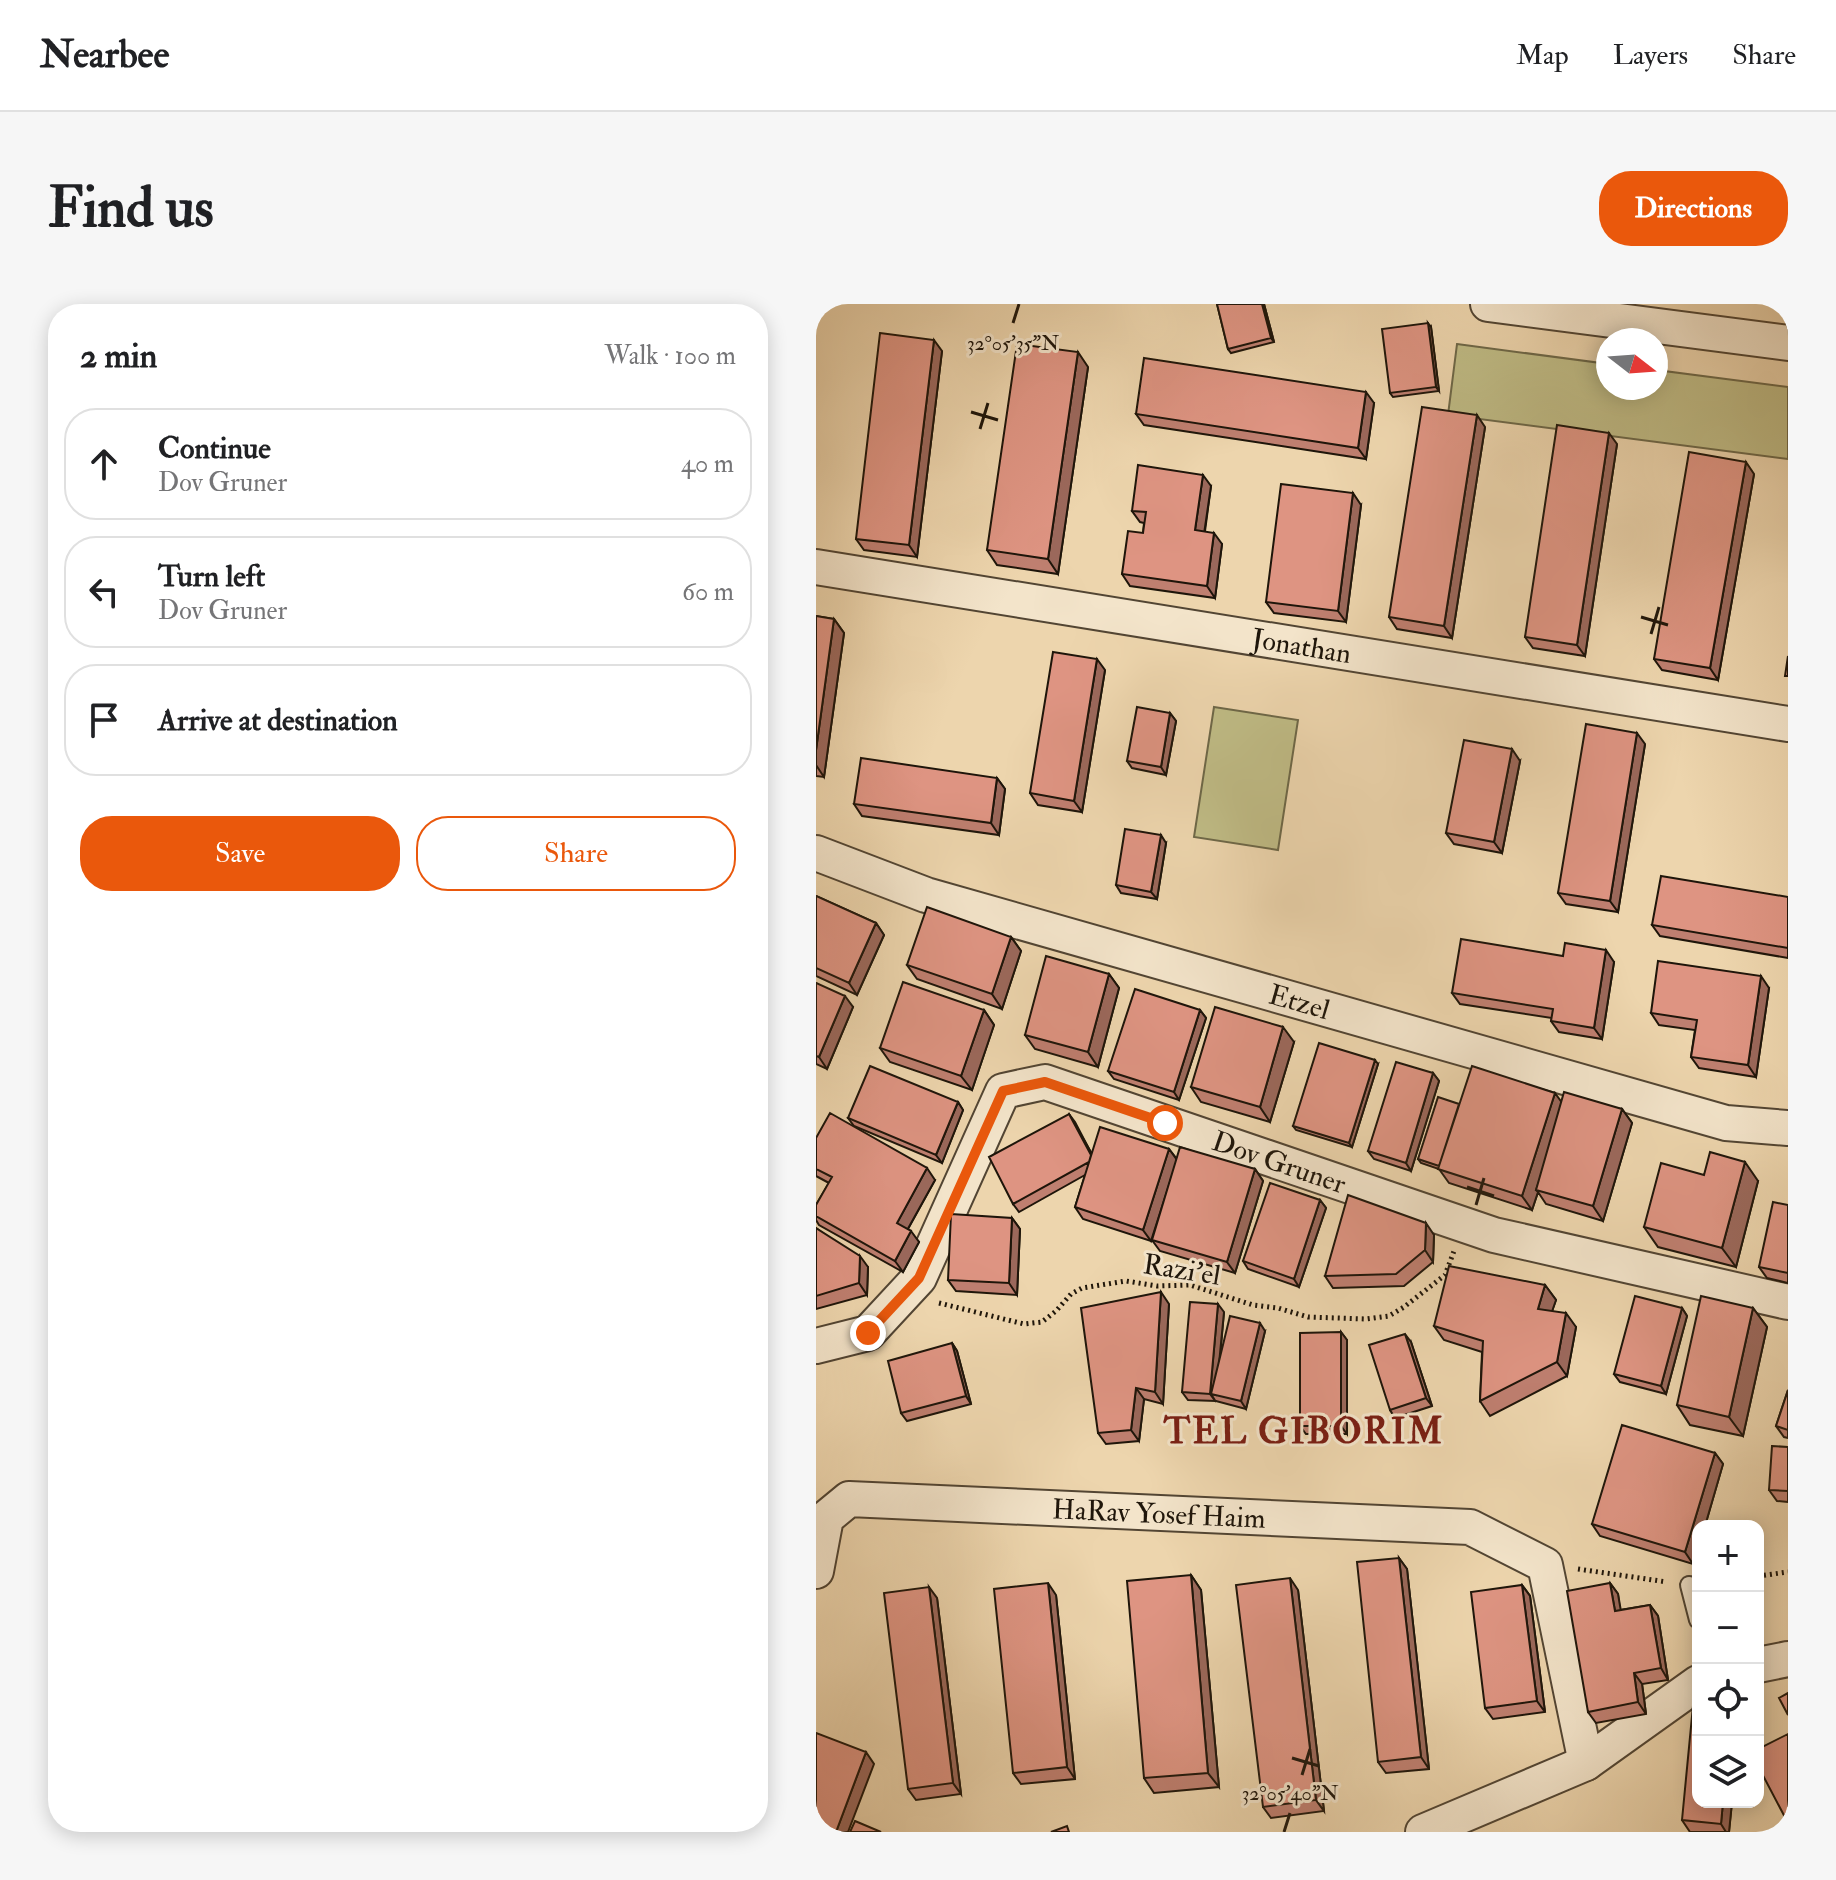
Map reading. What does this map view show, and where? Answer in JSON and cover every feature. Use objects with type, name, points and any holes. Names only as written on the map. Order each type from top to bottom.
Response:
[{"type":"street","points":[[1488,304],[1788,343]]},
{"type":"street","name":"Jonathan","points":[[816,567],[1788,724]]},
{"type":"street","name":"Etzel","points":[[816,853],[926,895],[1726,1123],[1788,1128]]},
{"type":"street","name":"Dov Gruner","points":[[816,1346],[868,1333],[919,1278],[1003,1091],[1045,1082],[1494,1235],[1788,1302]]},
{"type":"street","name":"HaRav Yosef Haim","points":[[816,1571],[826,1518],[849,1499],[1470,1527],[1545,1565]]},
{"type":"street","points":[[1545,1565],[1586,1763]]},
{"type":"street","points":[[1763,1664],[1788,1659]]},
{"type":"street","points":[[1423,1832],[1586,1763],[1692,1687]]},
{"type":"lane","points":[[1689,1585],[1692,1597]]},
{"type":"path","name":"Razi'el","points":[[909,1289],[943,1304],[1024,1324],[1042,1322],[1071,1294],[1082,1288],[1126,1281],[1157,1286],[1190,1285],[1253,1305],[1308,1317],[1366,1319],[1389,1316],[1445,1275],[1466,1225]]},
{"type":"path","points":[[1545,1565],[1689,1585]]},
{"type":"path","points":[[1764,1575],[1788,1572]]},
{"type":"shaded area","points":[[1457,344],[1596,362],[1596,400],[1668,400],[1668,372],[1788,387],[1788,459],[1448,415]]},
{"type":"shaded area","points":[[1214,707],[1298,720],[1278,850],[1194,837]]},
{"type":"building","points":[[1217,304],[1262,304],[1271,338],[1228,349]]},
{"type":"building","points":[[1428,323],[1436,387],[1390,393],[1382,329]]},
{"type":"building","points":[[880,333],[934,340],[909,545],[856,539]]},
{"type":"building","points":[[1017,344],[1078,352],[1048,559],[987,550]]},
{"type":"building","points":[[1144,358],[1366,392],[1358,448],[1136,414]]},
{"type":"building","points":[[1422,407],[1477,415],[1444,626],[1389,617]]},
{"type":"building","points":[[1557,425],[1609,433],[1577,645],[1525,637]]},
{"type":"building","points":[[1689,452],[1746,462],[1710,668],[1654,659]]},
{"type":"building","points":[[1138,465],[1203,475],[1195,530],[1214,533],[1207,586],[1122,574],[1128,531],[1143,533],[1146,512],[1132,511]]},
{"type":"building","points":[[1281,484],[1353,493],[1338,611],[1266,602]]},
{"type":"building","points":[[816,616],[834,619],[816,750]]},
{"type":"building","points":[[1053,652],[1097,659],[1074,801],[1030,793]]},
{"type":"building","points":[[1137,707],[1170,713],[1161,767],[1127,761]]},
{"type":"building","points":[[1586,724],[1637,733],[1610,901],[1558,893]]},
{"type":"building","points":[[1464,740],[1512,749],[1494,842],[1446,833]]},
{"type":"building","points":[[861,758],[997,778],[991,823],[854,804]]},
{"type":"building","points":[[1125,829],[1161,835],[1151,892],[1116,885]]},
{"type":"building","points":[[1661,876],[1788,897],[1788,948],[1652,925]]},
{"type":"building","points":[[816,896],[876,923],[849,983],[816,968]]},
{"type":"building","points":[[927,907],[1011,937],[992,994],[907,965]]},
{"type":"building","points":[[1461,939],[1563,956],[1565,943],[1606,950],[1594,1028],[1551,1021],[1553,1009],[1452,993]]},
{"type":"building","points":[[1046,956],[1109,974],[1088,1052],[1025,1035]]},
{"type":"building","points":[[1658,961],[1761,976],[1748,1065],[1691,1057],[1697,1020],[1651,1013]]},
{"type":"building","points":[[903,982],[984,1010],[961,1076],[880,1048]]},
{"type":"building","points":[[816,983],[845,996],[819,1057],[816,1056]]},
{"type":"building","points":[[1135,989],[1200,1010],[1174,1092],[1108,1071]]},
{"type":"building","points":[[1215,1007],[1283,1027],[1260,1107],[1191,1087]]},
{"type":"building","points":[[1319,1043],[1375,1060],[1349,1143],[1293,1126]]},
{"type":"building","points":[[1396,1062],[1433,1073],[1406,1163],[1368,1151]]},
{"type":"building","points":[[870,1066],[958,1102],[936,1155],[848,1118]]},
{"type":"building","points":[[1472,1066],[1555,1093],[1522,1196],[1438,1169]]},
{"type":"building","points":[[1564,1092],[1622,1109],[1593,1206],[1536,1190]]},
{"type":"building","points":[[1438,1097],[1459,1104],[1439,1166],[1418,1159]]},
{"type":"building","points":[[830,1113],[927,1168],[897,1223],[911,1231],[895,1261],[816,1216],[816,1205],[832,1177],[816,1169],[816,1138]]},
{"type":"building","points":[[1069,1114],[1091,1155],[1089,1162],[1013,1204],[989,1157]]},
{"type":"building","points":[[1100,1127],[1169,1149],[1143,1230],[1075,1207]]},
{"type":"building","points":[[1180,1147],[1255,1169],[1227,1262],[1152,1240]]},
{"type":"building","points":[[1710,1152],[1745,1162],[1722,1248],[1644,1227],[1661,1163],[1704,1175]]},
{"type":"building","points":[[1270,1183],[1320,1200],[1294,1279],[1243,1261]]},
{"type":"building","points":[[1348,1195],[1426,1223],[1425,1250],[1396,1274],[1325,1276]]},
{"type":"building","points":[[1773,1202],[1788,1205],[1788,1273],[1759,1267]]},
{"type":"building","points":[[951,1214],[1012,1218],[1009,1283],[948,1280]]},
{"type":"building","points":[[816,1228],[860,1256],[859,1283],[816,1296]]},
{"type":"building","points":[[1449,1266],[1545,1285],[1538,1309],[1566,1313],[1557,1362],[1480,1401],[1483,1341],[1434,1326]]},
{"type":"building","points":[[1161,1292],[1155,1392],[1136,1388],[1131,1430],[1098,1433],[1081,1308]]},
{"type":"building","points":[[1635,1296],[1682,1308],[1661,1386],[1614,1374]]},
{"type":"building","points":[[1701,1296],[1753,1308],[1729,1417],[1677,1405]]},
{"type":"building","points":[[1190,1302],[1218,1304],[1210,1394],[1182,1392]]},
{"type":"building","points":[[1230,1316],[1260,1323],[1241,1401],[1211,1394]]},
{"type":"building","points":[[1341,1332],[1341,1426],[1300,1426],[1300,1333]]},
{"type":"building","points":[[1405,1334],[1426,1398],[1390,1410],[1369,1345]]},
{"type":"building","points":[[952,1343],[966,1396],[901,1413],[888,1361]]},
{"type":"building","points":[[1788,1390],[1788,1430],[1776,1426]]},
{"type":"building","points":[[1622,1425],[1715,1453],[1695,1520],[1692,1520],[1685,1552],[1592,1524]]},
{"type":"building","points":[[1772,1446],[1788,1447],[1788,1491],[1769,1490]]},
{"type":"building","points":[[1399,1558],[1421,1757],[1378,1762],[1357,1562]]},
{"type":"building","points":[[1191,1575],[1208,1773],[1144,1778],[1127,1581]]},
{"type":"building","points":[[1290,1578],[1316,1800],[1263,1807],[1236,1585]]},
{"type":"building","points":[[1048,1583],[1067,1767],[1013,1773],[994,1589]]},
{"type":"building","points":[[1610,1583],[1615,1611],[1650,1605],[1661,1668],[1634,1673],[1638,1702],[1588,1712],[1567,1591]]},
{"type":"building","points":[[1522,1585],[1537,1701],[1485,1708],[1471,1592]]},
{"type":"building","points":[[929,1587],[953,1783],[908,1789],[884,1593]]},
{"type":"building","points":[[1788,1693],[1788,1715],[1779,1698]]},
{"type":"building","points":[[1692,1716],[1692,1808],[1722,1808],[1721,1824],[1682,1820]]},
{"type":"building","points":[[816,1733],[866,1752],[836,1832],[816,1832]]},
{"type":"building","points":[[1788,1734],[1788,1823],[1764,1777],[1764,1746]]},
{"type":"building","points":[[855,1821],[881,1832],[850,1832]]},
{"type":"building","points":[[1067,1826],[1069,1832],[1051,1832]]},
{"type":"district","name":"TEL GIBORIM","points":[[1304,1430]]},
{"type":"route","points":[[868,1333],[919,1278],[1003,1091],[1045,1082],[1165,1123]]}]
